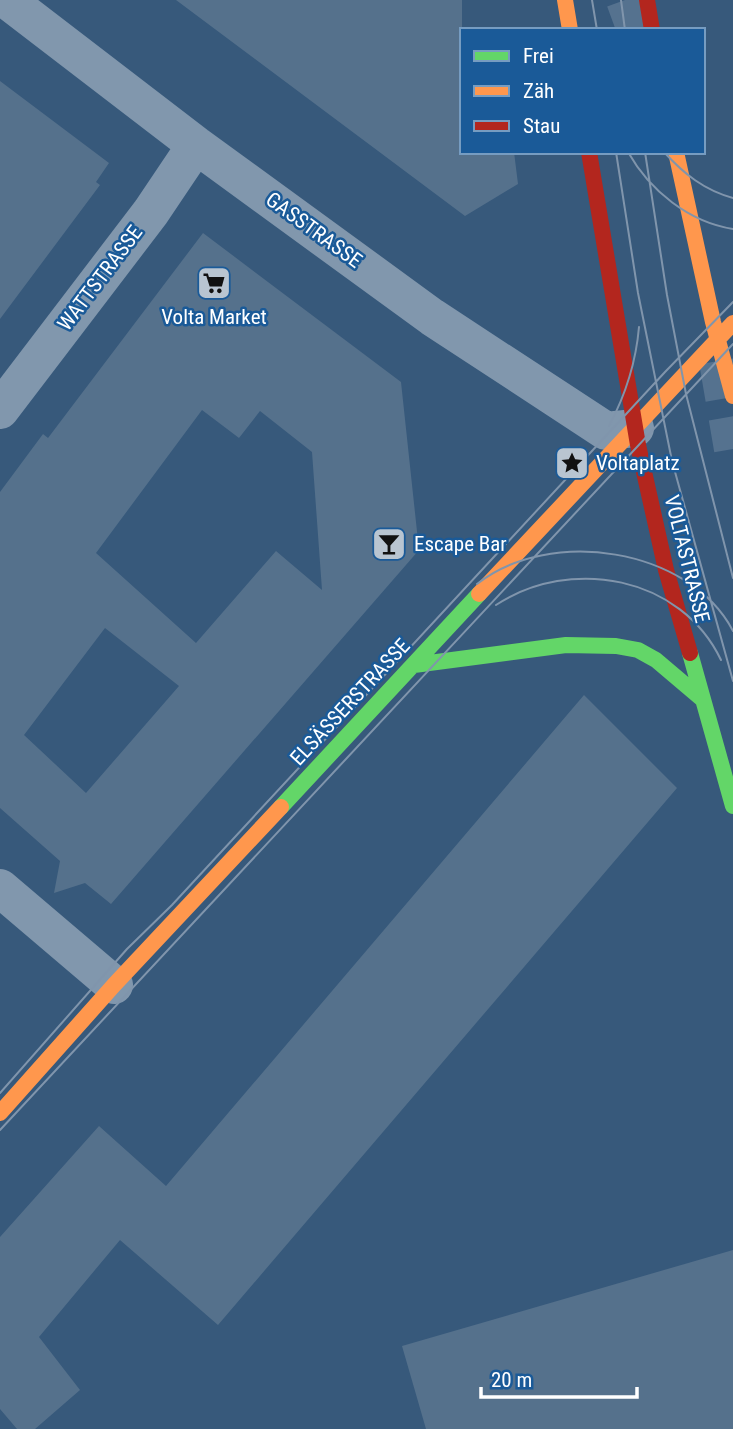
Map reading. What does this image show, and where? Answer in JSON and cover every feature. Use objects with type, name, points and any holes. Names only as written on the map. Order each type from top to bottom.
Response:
[{"type":"street","name":"GASSTRASSE","points":[[6,0],[196,145],[432,317],[606,431],[635,428]]},
{"type":"street","points":[[565,0],[570,28]]},
{"type":"street","points":[[647,0],[652,28]]},
{"type":"street","name":"WATTSTRASSE","points":[[0,410],[151,212],[196,145]]},
{"type":"street","name":"VOLTASTRASSE","points":[[589,154],[635,428],[666,570],[733,806]]},
{"type":"street","points":[[676,154],[733,396]]},
{"type":"street","name":"ELSÄSSERSTRASSE","points":[[0,1113],[114,985],[733,323]]},
{"type":"street","points":[[414,665],[566,645],[616,646],[638,650],[656,660],[702,699]]},
{"type":"street","points":[[0,888],[114,985]]},
{"type":"building","points":[[176,0],[462,0],[460,154],[514,154],[518,184],[465,216]]},
{"type":"building","points":[[0,81],[109,163],[96,182],[100,185],[0,319]]},
{"type":"building","points":[[203,233],[401,382],[419,550],[111,904],[85,883],[54,893],[60,861],[0,808],[0,492],[43,434],[48,438]],"holes":[[[202,410],[239,438],[260,411],[312,452],[322,590],[276,551],[196,643],[96,553]],[[105,628],[179,686],[86,793],[24,735]]]},
{"type":"building","points":[[584,695],[677,788],[218,1325],[120,1240],[39,1337],[80,1390],[35,1429],[17,1429],[0,1409],[0,1237],[99,1126],[166,1186]]},
{"type":"building","points":[[733,1250],[733,1429],[426,1429],[402,1346]]},
{"type":"tunnel","points":[[625,0],[635,28]]},
{"type":"tunnel","points":[[718,361],[733,449]]},
{"type":"tram line","points":[[592,0],[597,28]]},
{"type":"tram line","points":[[621,0],[625,28]]},
{"type":"tram line","points":[[616,154],[638,293],[672,461],[733,681]]},
{"type":"tram line","points":[[629,154],[648,180],[672,202],[701,220],[733,229]]},
{"type":"tram line","points":[[645,154],[667,295],[686,394],[733,578]]},
{"type":"tram line","points":[[666,154],[695,180],[713,191],[733,198]]},
{"type":"tram line","points":[[0,1093],[127,949],[172,905],[665,372],[733,302]]},
{"type":"tram line","points":[[609,426],[629,378],[639,327]]},
{"type":"tram line","points":[[0,1130],[733,344]]},
{"type":"tram line","points":[[477,584],[507,566],[541,555],[578,552],[616,555],[652,564],[685,580],[712,603],[733,631]]},
{"type":"tram line","points":[[496,605],[526,590],[557,581],[590,579],[622,583],[652,593],[680,609],[703,632],[721,660]]},
{"type":"traffic: fast","points":[[281,807],[479,594]]},
{"type":"traffic: fast","points":[[414,665],[566,645],[616,646],[638,650],[656,660],[702,699]]},
{"type":"traffic: fast","points":[[690,653],[733,806]]},
{"type":"traffic: slow","points":[[565,0],[570,28]]},
{"type":"traffic: slow","points":[[676,154],[713,322],[733,396]]},
{"type":"traffic: slow","points":[[479,594],[733,323]]},
{"type":"traffic: slow","points":[[0,1113],[114,985],[281,807]]},
{"type":"traffic: jam","points":[[647,0],[652,28]]},
{"type":"traffic: jam","points":[[589,154],[638,445],[666,570],[690,653]]},
{"type":"place","name":"Volta Market","points":[[214,283]]},
{"type":"place","name":"Voltaplatz","points":[[572,463]]},
{"type":"place","name":"Escape Bar","points":[[389,544]]}]
